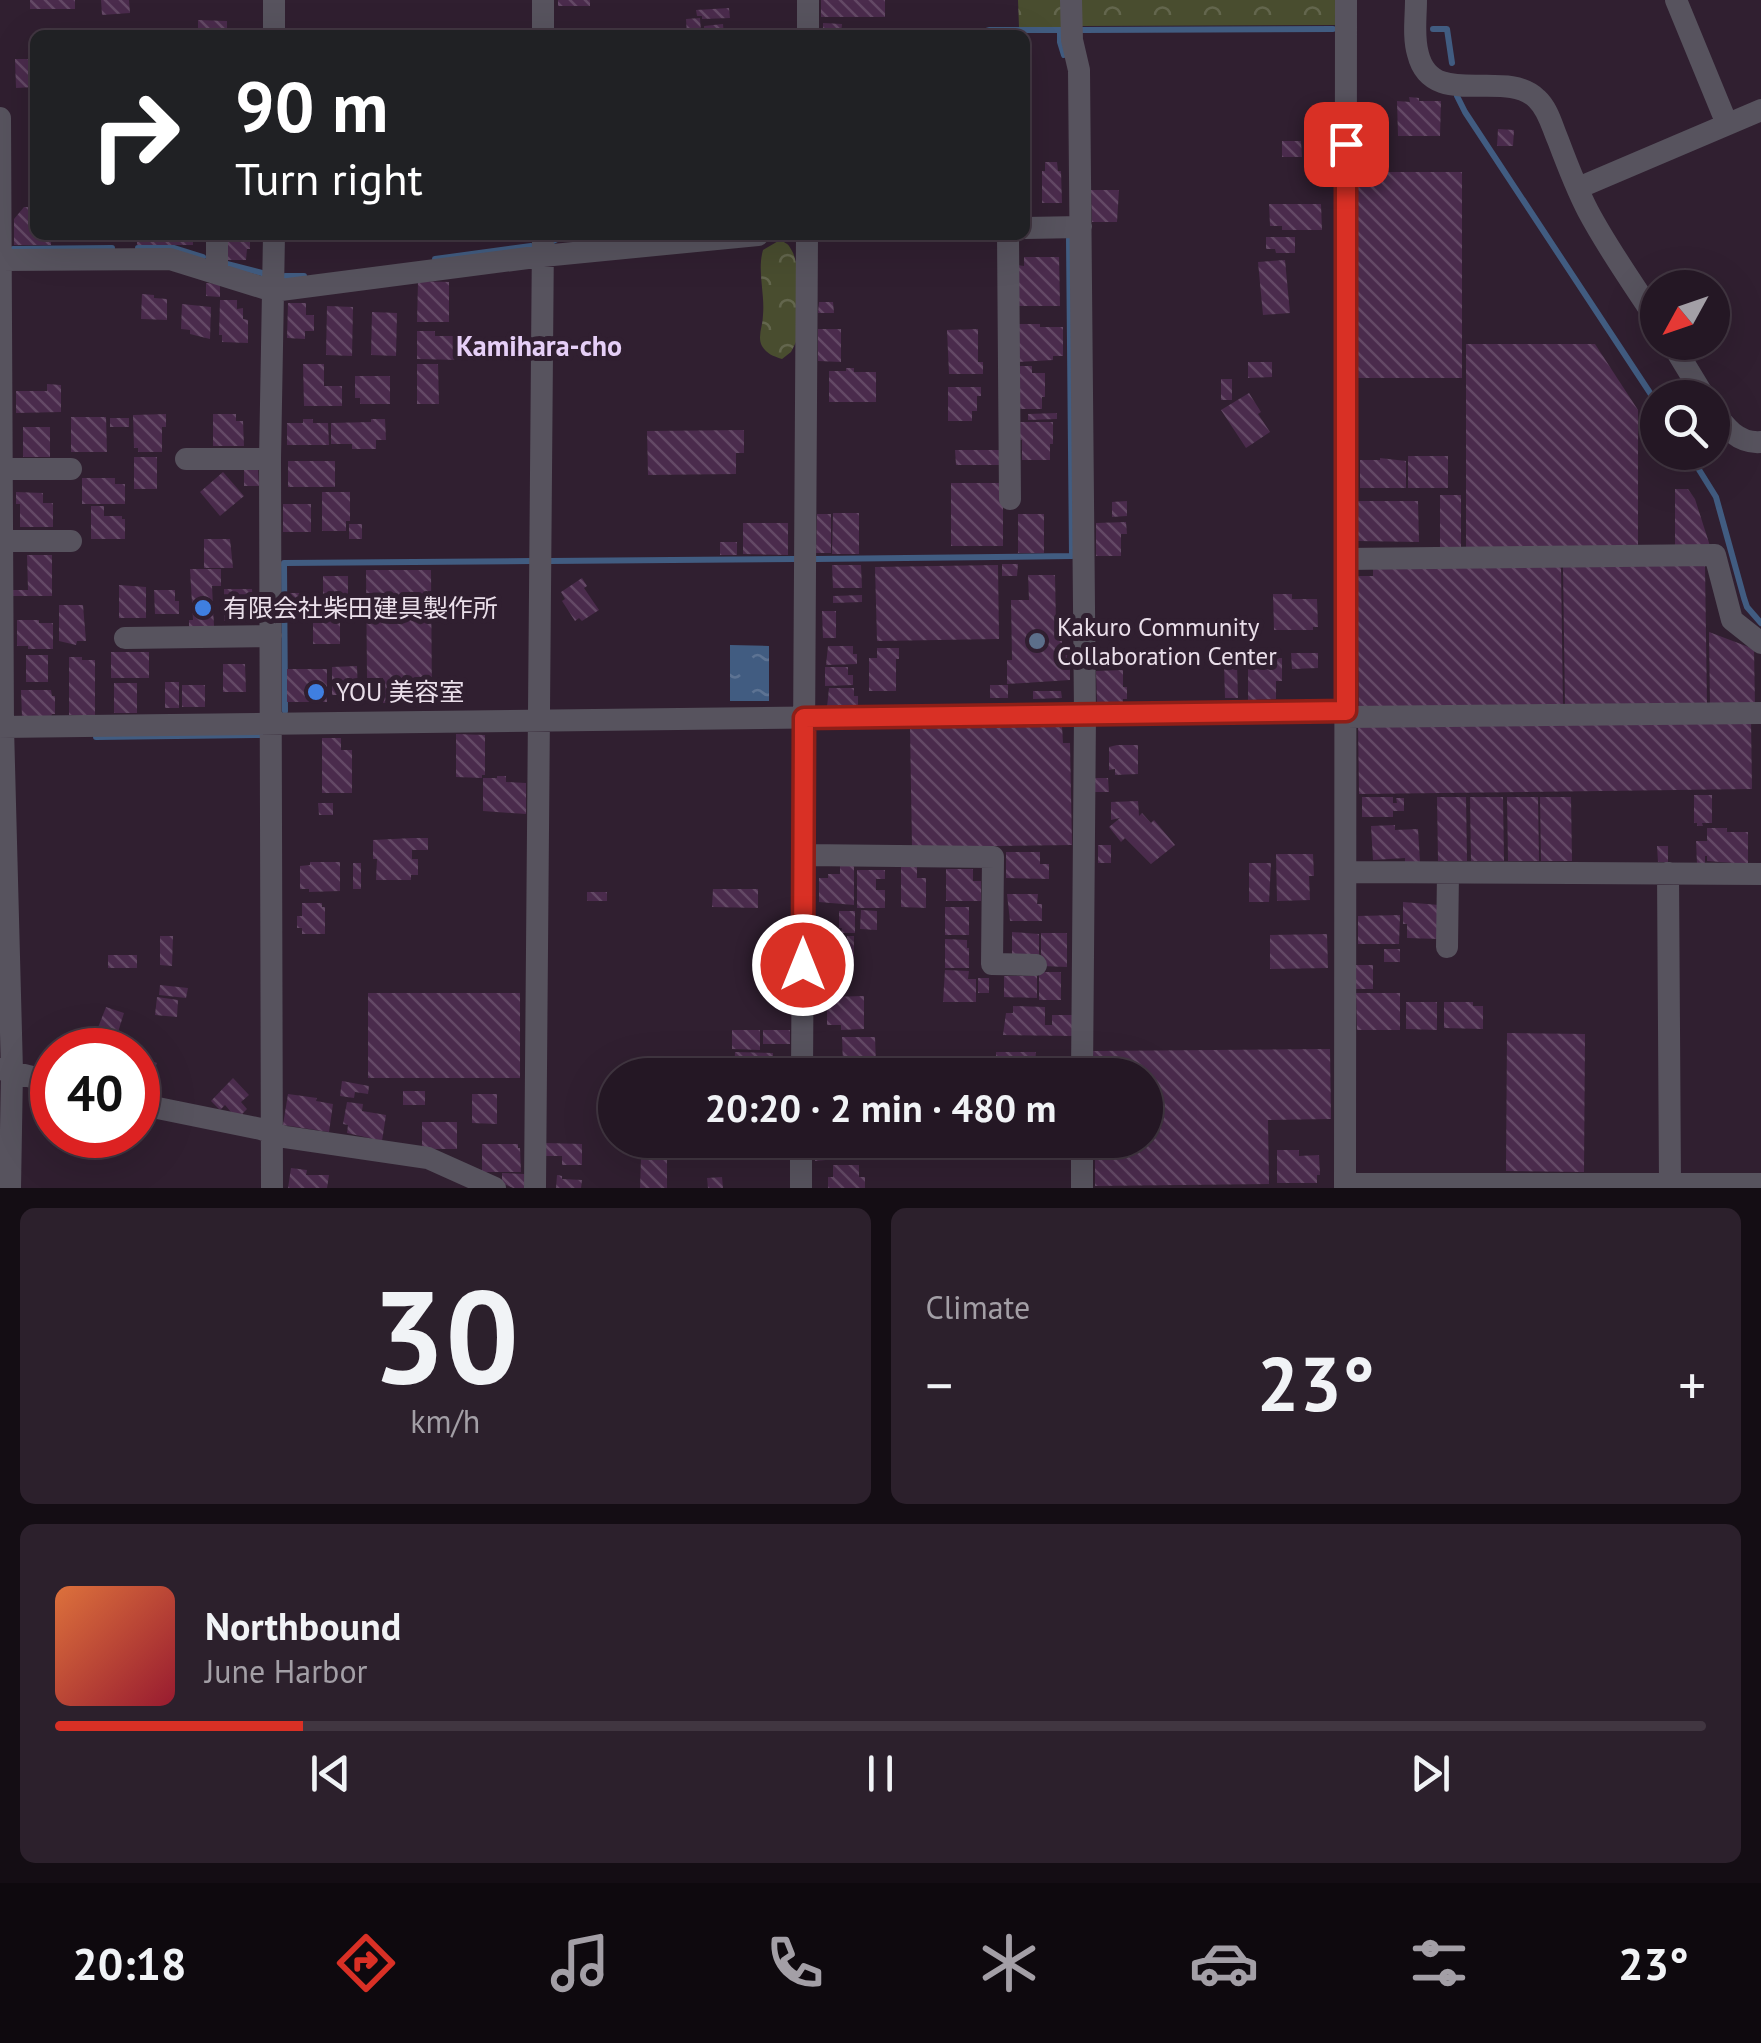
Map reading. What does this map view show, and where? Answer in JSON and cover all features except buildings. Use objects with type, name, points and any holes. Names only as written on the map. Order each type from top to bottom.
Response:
[{"type":"street","points":[[274,0],[274,30]]},
{"type":"street","points":[[543,0],[543,30]]},
{"type":"street","points":[[808,0],[808,30]]},
{"type":"street","points":[[1071,0],[1072,40],[1080,70],[1085,714],[1082,1058]]},
{"type":"street","points":[[1346,0],[1345,1186],[1761,1184]]},
{"type":"street","points":[[1416,0],[1417,52],[1429,74],[1452,86],[1514,86],[1535,97],[1548,116],[1588,212],[1640,294]]},
{"type":"street","points":[[1676,0],[1727,124]]},
{"type":"street","points":[[1578,188],[1761,110]]},
{"type":"street","points":[[0,122],[2,726],[10,1188]]},
{"type":"street","points":[[1030,228],[1080,227]]},
{"type":"street","points":[[132,240],[132,259]]},
{"type":"street","points":[[217,240],[217,274]]},
{"type":"street","points":[[272,1188],[270,459],[274,240]]},
{"type":"street","points":[[0,260],[170,259],[274,291],[543,246],[660,240]]},
{"type":"street","points":[[802,1058],[807,240]]},
{"type":"street","points":[[1008,240],[1010,498]]},
{"type":"street","points":[[536,1188],[543,246]]},
{"type":"street","points":[[1730,431],[1753,443],[1761,442]]},
{"type":"street","points":[[186,459],[270,459]]},
{"type":"street","points":[[2,469],[71,469]]},
{"type":"street","points":[[2,540],[71,541]]},
{"type":"street","points":[[1346,559],[1714,555],[1732,620],[1761,643]]},
{"type":"street","points":[[124,638],[272,636]]},
{"type":"street","points":[[2,726],[1085,714],[1761,713]]},
{"type":"street","points":[[804,854],[993,856],[992,964],[1036,965]]},
{"type":"street","points":[[1346,872],[1761,874]]},
{"type":"street","points":[[1447,947],[1448,873]]},
{"type":"street","points":[[1668,873],[1670,1184]]},
{"type":"street","points":[[160,1109],[285,1137],[428,1158],[495,1188]]},
{"type":"street","points":[[801,1188],[802,1158]]},
{"type":"street","points":[[1082,1158],[1082,1188]]},
{"type":"green space","points":[[1018,0],[1064,0],[1064,27],[1019,27]]},
{"type":"green space","points":[[1078,0],[1336,0],[1336,25],[1079,26]]},
{"type":"green space","points":[[780,240],[792,251],[798,281],[796,342],[782,359],[766,351],[760,338],[761,258],[763,250]]},
{"type":"water","points":[[730,645],[769,646],[769,701],[730,701]]},
{"type":"waterway","points":[[1082,30],[1333,29]]},
{"type":"waterway","points":[[1433,29],[1447,29],[1452,63]]},
{"type":"waterway","points":[[989,30],[1030,30]]},
{"type":"waterway","points":[[1030,30],[1061,30]]},
{"type":"waterway","points":[[1060,30],[1064,55]]},
{"type":"waterway","points":[[1457,96],[1642,380]]},
{"type":"waterway","points":[[816,559],[1072,556],[1069,239]]},
{"type":"waterway","points":[[435,259],[531,246]]},
{"type":"waterway","points":[[138,248],[171,247],[203,257]]},
{"type":"waterway","points":[[13,249],[112,248]]},
{"type":"waterway","points":[[223,263],[262,273]]},
{"type":"waterway","points":[[285,276],[304,276]]},
{"type":"waterway","points":[[1699,470],[1716,497],[1747,607],[1761,623]]},
{"type":"waterway","points":[[549,561],[795,559]]},
{"type":"waterway","points":[[285,711],[284,563],[532,561]]},
{"type":"waterway","points":[[96,737],[260,735]]},
{"type":"place","name":"有限会社柴田建具製作所","points":[[203,608]]},
{"type":"place","name":"Kakuro Community Collaboration Center","points":[[1037,641]]},
{"type":"place","name":"YOU 美容室","points":[[316,692]]},
{"type":"district","name":"Kamihara-cho","points":[[539,346]]},
{"type":"route","points":[[803,965],[804,718],[1346,711],[1346,144]]}]
